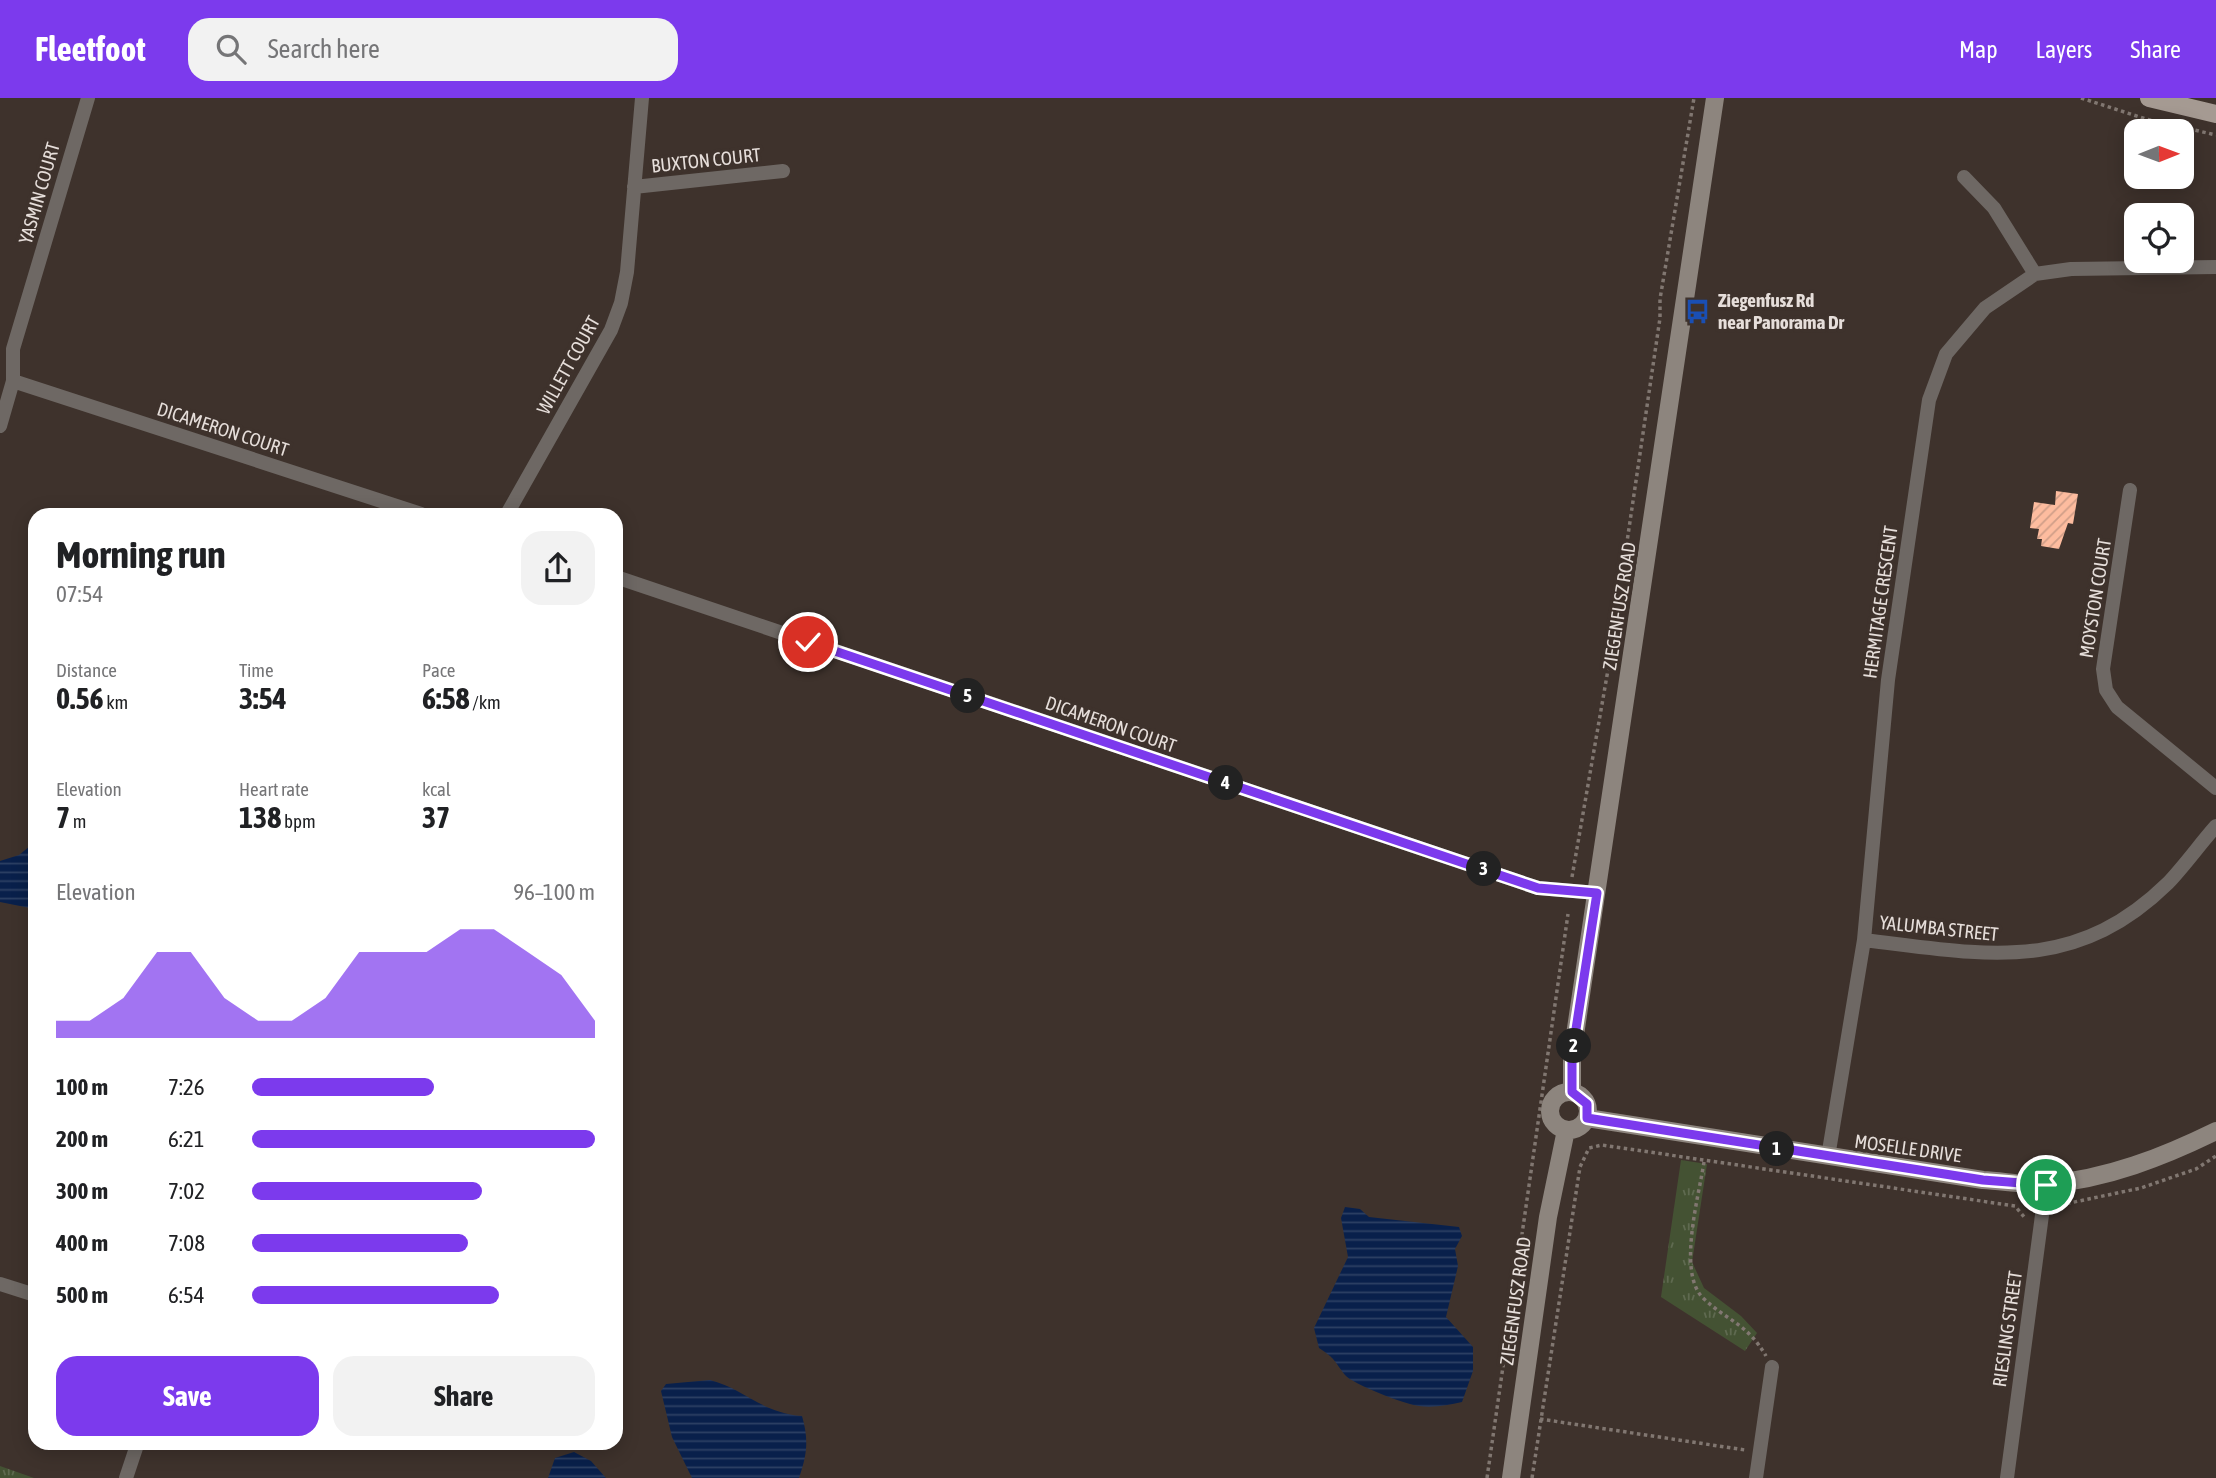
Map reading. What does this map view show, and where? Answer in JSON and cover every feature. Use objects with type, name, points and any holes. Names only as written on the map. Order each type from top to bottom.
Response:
[{"type":"main road","points":[[2149,98],[2216,114]]},
{"type":"street","name":"YASMIN COURT","points":[[0,426],[13,381],[13,349],[88,98]]},
{"type":"street","name":"WILLETT COURT","points":[[508,508],[611,330],[627,272],[642,98]]},
{"type":"street","name":"ZIEGENFUSZ ROAD","points":[[1572,1092],[1572,1055],[1713,127],[1715,98]]},
{"type":"street","name":"ZIEGENFUSZ ROAD","points":[[1713,127],[1721,98]]},
{"type":"street","name":"BUXTON COURT","points":[[634,187],[783,171]]},
{"type":"street","points":[[1964,177],[1994,208],[2035,274]]},
{"type":"street","name":"HERMITAGE CRESCENT","points":[[1828,1157],[1864,940],[1888,680],[1929,400],[1946,354],[1985,308],[2035,274],[2071,269],[2216,267]]},
{"type":"street","name":"DICAMERON COURT","points":[[13,381],[403,508]]},
{"type":"street","name":"MOYSTON COURT","points":[[2130,491],[2103,669],[2106,690],[2116,707],[2216,789]]},
{"type":"street","name":"DICAMERON COURT","points":[[623,579],[1538,888],[1597,893]]},
{"type":"street","name":"YALUMBA STREET","points":[[1864,940],[1993,955],[2045,951],[2094,935],[2133,912],[2168,882],[2216,825]]},
{"type":"street","points":[[1572,1092],[1587,1104],[1587,1118],[1578,1128],[1566,1130],[1553,1121],[1550,1109],[1556,1097],[1572,1092]]},
{"type":"street","name":"MOSELLE DRIVE","points":[[1587,1118],[1983,1180],[2046,1185],[2110,1172],[2161,1157],[2216,1131]]},
{"type":"street","name":"ZIEGENFUSZ ROAD","points":[[1511,1478],[1548,1217],[1566,1130]]},
{"type":"street","name":"RIESLING STREET","points":[[2007,1478],[2046,1185]]},
{"type":"street","points":[[0,1284],[28,1293]]},
{"type":"street","points":[[1756,1478],[1772,1367]]},
{"type":"street","points":[[126,1478],[135,1450]]},
{"type":"path","points":[[1572,879],[1609,664],[1660,318],[1660,299],[1694,98]]},
{"type":"path","points":[[2081,98],[2146,119],[2216,135]]},
{"type":"path","points":[[1487,1478],[1568,914]]},
{"type":"path","points":[[1532,1478],[1580,1167],[1589,1148],[1602,1145],[2015,1206],[2026,1219],[2041,1221]]},
{"type":"path","points":[[2055,1211],[2061,1204],[2108,1197],[2196,1169],[2216,1156]]},
{"type":"path","points":[[1704,1162],[1689,1259],[1693,1279],[1702,1297],[1743,1326],[1772,1367]]},
{"type":"path","points":[[1540,1419],[1759,1452]]},
{"type":"green space","points":[[1681,1160],[1707,1164],[1692,1262],[1704,1288],[1741,1316],[1757,1333],[1745,1351],[1661,1297]]},
{"type":"green space","points":[[0,1466],[34,1478],[0,1478]]},
{"type":"water","points":[[28,848],[28,908],[0,902],[0,861],[19,855]]},
{"type":"water","points":[[1345,1207],[1360,1209],[1369,1217],[1459,1227],[1462,1236],[1455,1249],[1458,1266],[1446,1317],[1473,1347],[1473,1371],[1462,1402],[1425,1407],[1392,1398],[1350,1379],[1332,1358],[1319,1348],[1314,1328],[1348,1257],[1341,1218]]},
{"type":"water","points":[[710,1380],[774,1410],[802,1416],[806,1447],[799,1478],[692,1478],[672,1437],[661,1391],[666,1384]]},
{"type":"water","points":[[574,1452],[591,1461],[606,1478],[548,1478],[555,1458]]},
{"type":"building","points":[[2056,491],[2078,494],[2073,524],[2068,523],[2059,549],[2041,546],[2042,539],[2037,539],[2039,529],[2030,528],[2034,502],[2055,505]]},
{"type":"place","name":"Ziegenfusz Rd near Panorama Dr","points":[[1698,311]]},
{"type":"route","points":[[808,642],[1538,888],[1597,893],[1572,1055],[1572,1092],[1583,1098],[1587,1104],[1587,1118],[1983,1180],[2046,1185]]}]
